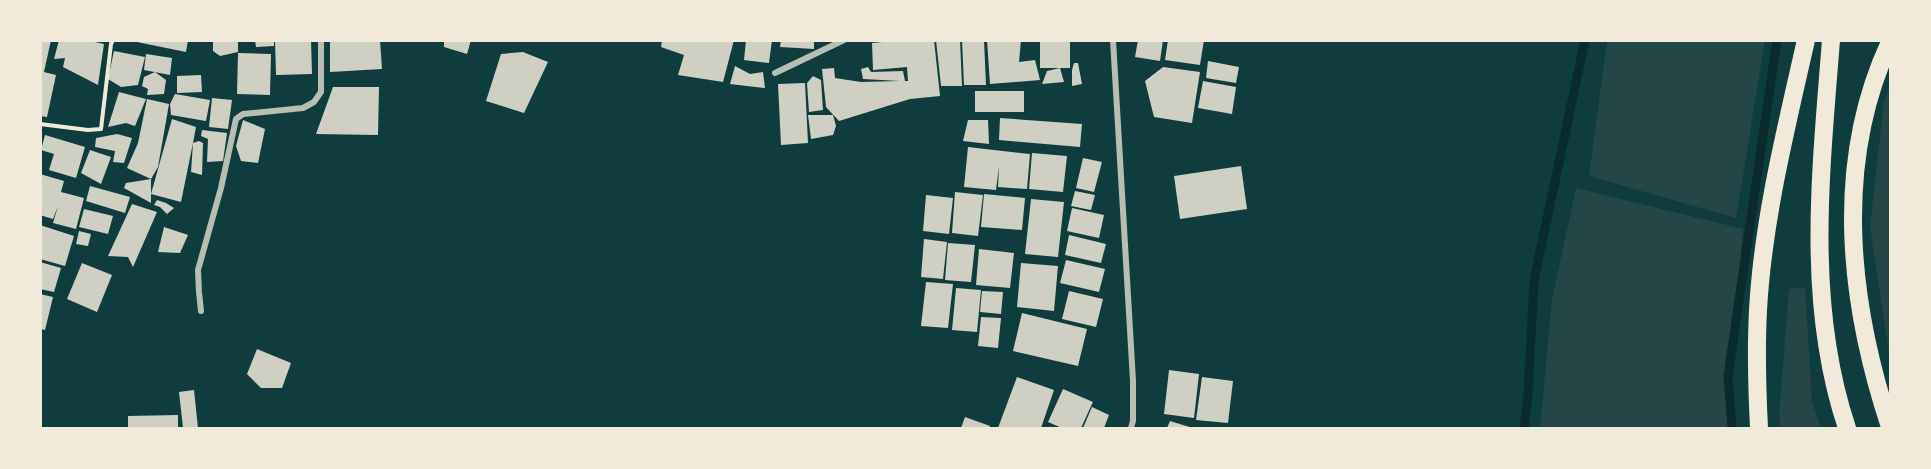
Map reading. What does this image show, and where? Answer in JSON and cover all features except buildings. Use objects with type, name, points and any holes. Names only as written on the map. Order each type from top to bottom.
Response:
[{"type":"highway","points":[[1759,429],[1758,310],[1779,160],[1806,40]]},
{"type":"highway","points":[[1831,40],[1820,186],[1819,263],[1826,339],[1847,429]]},
{"type":"highway","points":[[1890,42],[1873,88],[1862,128],[1852,207],[1857,292],[1864,333],[1876,384],[1890,427]]},
{"type":"street","points":[[201,311],[198,270],[221,188],[236,119],[243,114],[303,108],[314,102],[321,92],[321,40]]},
{"type":"street","points":[[775,73],[844,40]]},
{"type":"street","points":[[1113,40],[1134,381],[1131,429]]},
{"type":"path","points":[[40,124],[88,130],[101,129],[113,40]]},
{"type":"shaded area","points":[[1607,41],[1765,41],[1736,218],[1589,176]]},
{"type":"shaded area","points":[[1890,84],[1890,360],[1870,227],[1884,101]]},
{"type":"shaded area","points":[[1576,188],[1743,229],[1732,362],[1736,428],[1540,428],[1552,300]]},
{"type":"shaded area","points":[[1805,287],[1812,401],[1821,428],[1781,428],[1779,416],[1789,289]]},
{"type":"waterway","points":[[1524,428],[1534,280],[1585,40]]},
{"type":"waterway","points":[[1732,428],[1728,376],[1777,40]]}]
